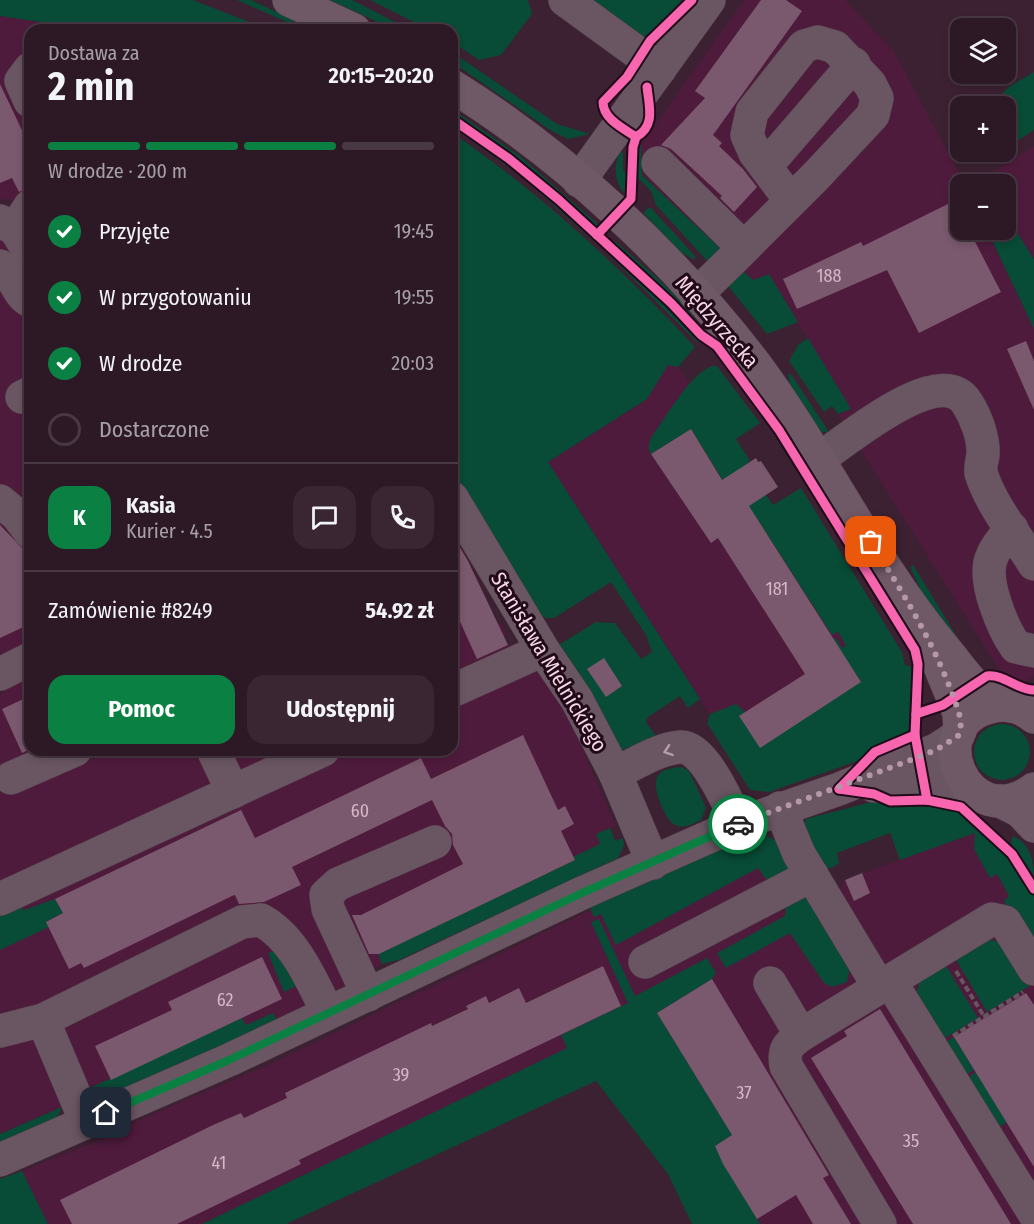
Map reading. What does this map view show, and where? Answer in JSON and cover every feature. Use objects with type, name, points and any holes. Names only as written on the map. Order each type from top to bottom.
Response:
[{"type":"main road","points":[[289,0],[341,24]]},
{"type":"main road","name":"Międzyrzecka","points":[[458,90],[501,118],[579,181],[696,295],[754,364],[819,459],[918,617],[957,705],[959,734],[955,762],[967,785]]},
{"type":"main road","name":"Międzyrzecka","points":[[918,617],[982,691],[1025,711]]},
{"type":"main road","points":[[959,734],[970,718],[981,711],[996,706],[1025,711]]},
{"type":"main road","points":[[967,785],[985,798],[1000,801],[1020,811],[1034,826]]},
{"type":"main road","points":[[1000,801],[1016,799],[1034,789]]},
{"type":"street","points":[[565,0],[660,69]]},
{"type":"street","points":[[579,181],[709,0]]},
{"type":"street","points":[[696,295],[791,201],[873,115],[877,98],[870,84],[854,64],[835,47],[818,42],[804,46],[752,112],[747,135],[791,201]]},
{"type":"street","points":[[766,166],[854,64]]},
{"type":"street","points":[[658,163],[744,248]]},
{"type":"street","points":[[0,266],[11,275],[17,299]]},
{"type":"street","points":[[819,459],[900,404],[924,393],[943,388],[955,391],[967,403],[979,430],[983,453],[980,470],[989,492],[1034,564]]},
{"type":"street","points":[[0,501],[13,510],[24,524]]},
{"type":"street","name":"Stanisława Mielnickiego","points":[[458,508],[543,650],[577,700],[615,773],[653,862]]},
{"type":"street","points":[[1012,529],[990,561],[990,578],[1002,624],[1010,639],[1016,647],[1034,651]]},
{"type":"street","points":[[458,688],[543,650]]},
{"type":"street","points":[[0,1160],[368,995],[582,893],[738,824],[839,789],[936,750],[959,734]]},
{"type":"street","points":[[615,773],[672,748],[684,747],[695,753],[712,775],[738,824]]},
{"type":"street","points":[[4,774],[57,756]]},
{"type":"street","points":[[216,756],[233,792]]},
{"type":"street","points":[[0,899],[310,756]]},
{"type":"street","points":[[839,789],[945,780],[967,785]]},
{"type":"street","points":[[780,808],[799,854],[812,875],[932,1049],[1034,1213]]},
{"type":"street","points":[[368,995],[328,909],[326,902],[328,890],[435,842]]},
{"type":"street","points":[[645,962],[812,875]]},
{"type":"street","points":[[0,1031],[43,1020],[242,922],[257,919],[270,925],[288,943],[328,1013]]},
{"type":"street","points":[[880,1224],[786,1066],[784,1055],[788,1044],[942,947],[984,923],[999,919],[1005,922],[1029,980]]},
{"type":"street","points":[[770,983],[801,1035]]},
{"type":"street","points":[[43,1020],[86,1122]]},
{"type":"path","points":[[942,947],[984,1017]]},
{"type":"path","points":[[932,1049],[984,1017],[1029,980]]},
{"type":"shaded area","points":[[744,0],[845,0],[893,50],[950,156],[950,162],[953,162],[960,174],[950,174],[950,240],[992,240],[1034,329],[1034,675],[1025,683],[1001,672],[838,414],[850,409],[769,275],[753,280],[642,175],[641,145]]},
{"type":"shaded area","points":[[0,16],[54,24],[24,24],[24,210],[8,198],[0,201]]},
{"type":"shaded area","points":[[1034,146],[1034,259],[1016,231],[1016,174],[991,174],[1009,162],[1016,162],[1016,158]]},
{"type":"shaded area","points":[[0,237],[24,271],[24,651],[0,663]]},
{"type":"shaded area","points":[[668,364],[678,367],[684,375],[894,701],[707,723],[710,714],[548,462],[647,399]]},
{"type":"shaded area","points":[[458,535],[467,550],[464,552],[498,624],[501,623],[506,634],[504,636],[508,647],[523,649],[567,714],[616,826],[596,834],[602,847],[348,982],[346,990],[108,1101],[85,1090],[62,1107],[0,1134],[0,695],[24,677],[24,756],[458,756]]},
{"type":"shaded area","points":[[975,832],[1034,928],[1034,1224],[740,1224],[640,1014],[202,1224],[48,1224],[22,1171],[128,1129],[132,1123],[266,1066],[591,910],[758,840],[802,911],[840,888],[845,880]]},
{"type":"green space","points":[[0,0],[193,0],[254,24],[54,24],[0,16]]},
{"type":"green space","points":[[237,0],[251,0],[303,24],[291,24]]},
{"type":"green space","points":[[330,0],[352,0],[399,24],[382,24]]},
{"type":"green space","points":[[370,0],[528,0],[532,14],[501,55],[479,60],[458,46],[458,24],[418,24]]},
{"type":"green space","points":[[589,0],[682,0],[647,38],[641,39]]},
{"type":"green space","points":[[458,56],[557,124],[590,134],[568,139],[550,130],[458,66]]},
{"type":"green space","points":[[1034,72],[1034,130],[1016,142],[1016,96],[1000,96]]},
{"type":"green space","points":[[458,113],[520,156],[599,225],[593,225],[533,173],[458,119]]},
{"type":"green space","points":[[458,126],[528,178],[600,241],[597,244],[521,176],[458,130]]},
{"type":"green space","points":[[458,137],[517,181],[580,233],[695,347],[678,367],[668,365],[647,399],[548,462],[700,699],[688,708],[680,696],[648,717],[646,722],[656,736],[622,750],[557,646],[596,622],[615,623],[641,659],[652,652],[646,635],[611,582],[554,618],[545,618],[539,614],[458,491]]},
{"type":"green space","points":[[638,143],[641,145],[642,175],[724,252],[708,262],[656,205],[651,191],[637,177]]},
{"type":"green space","points":[[620,151],[623,153],[623,170],[630,177],[627,196],[619,186],[616,175],[616,163]]},
{"type":"green space","points":[[651,208],[695,256],[695,260],[680,252],[643,213]]},
{"type":"green space","points":[[1016,231],[1034,259],[1034,329],[992,240],[1016,240]]},
{"type":"green space","points":[[615,241],[678,298],[697,322],[700,330],[612,244]]},
{"type":"green space","points":[[607,249],[700,340],[698,343],[605,251]]},
{"type":"green space","points":[[741,269],[753,280],[769,274],[798,322],[767,334],[728,286]]},
{"type":"green space","points":[[808,338],[851,409],[838,414],[832,406],[824,412],[789,361],[798,345]]},
{"type":"green space","points":[[712,366],[717,366],[760,423],[736,439],[750,461],[745,465],[773,505],[801,488],[902,652],[905,665],[915,668],[911,728],[907,733],[877,749],[866,758],[769,792],[750,790],[707,723],[710,714],[736,704],[745,712],[740,716],[861,681],[832,640],[836,638],[842,648],[846,646],[838,632],[832,635],[754,514],[746,518],[691,429],[651,454],[650,452],[649,445],[652,436],[679,397],[695,378]]},
{"type":"green space","points":[[788,374],[791,374],[828,433],[819,431],[790,386]]},
{"type":"green space","points":[[806,480],[888,611],[914,659],[804,481]]},
{"type":"green space","points":[[913,565],[962,645],[924,597],[910,567]]},
{"type":"green space","points":[[996,724],[1008,724],[1018,728],[1026,736],[1030,752],[1026,768],[1018,776],[1008,780],[996,780],[986,776],[978,768],[974,758],[974,746],[978,736],[986,728]]},
{"type":"green space","points":[[682,767],[689,771],[706,808],[701,820],[681,827],[668,819],[658,797],[656,783],[660,773]]},
{"type":"green space","points":[[879,800],[946,806],[971,819],[1010,858],[1034,897],[1034,952],[1004,901],[1009,896],[997,874],[990,878],[974,849],[975,833],[900,860],[890,833],[837,853],[839,863],[832,868],[821,868],[804,827],[806,819]]},
{"type":"green space","points":[[610,828],[615,841],[623,838],[624,845],[618,858],[399,960],[382,964],[378,954],[575,860],[573,857],[600,844],[596,834]]},
{"type":"green space","points":[[759,834],[773,839],[786,852],[788,874],[771,880],[765,878],[758,868],[616,945],[601,914],[594,917],[588,903],[741,835]]},
{"type":"green space","points":[[1013,836],[1024,844],[1031,856],[1034,883],[1011,844]]},
{"type":"green space","points":[[804,894],[850,967],[847,982],[832,987],[824,983],[790,933],[726,968],[717,953],[785,916],[786,904]]},
{"type":"green space","points":[[55,899],[63,913],[47,921],[49,927],[0,950],[0,913],[19,904],[24,910]]},
{"type":"green space","points":[[599,919],[635,996],[707,958],[716,973],[712,979],[657,1013],[732,1135],[715,1146],[760,1224],[692,1224],[668,1174],[596,1081],[286,1224],[202,1224],[567,1048],[561,1035],[628,1003],[591,922]]},
{"type":"green space","points":[[988,939],[1003,945],[1009,951],[1031,985],[987,1012],[953,955]]},
{"type":"green space","points":[[274,951],[285,962],[296,986],[284,992],[268,953]]},
{"type":"green space","points":[[943,961],[978,1018],[940,1041],[916,994],[920,980]]},
{"type":"green space","points":[[273,1013],[278,1022],[108,1101],[85,1090],[242,1018],[246,1025]]},
{"type":"green space","points":[[954,1037],[974,1070],[962,1077],[942,1044]]},
{"type":"green space","points":[[976,1072],[1007,1122],[995,1130],[964,1080]]},
{"type":"green space","points":[[62,1107],[53,1126],[0,1148],[0,1134]]},
{"type":"green space","points":[[22,1171],[48,1224],[0,1224],[0,1179]]},
{"type":"building","points":[[761,0],[786,0],[802,11],[713,135],[722,143],[719,146],[743,169],[757,187],[734,212],[720,198],[722,196],[695,171],[671,149],[661,145],[705,98],[695,91]]},
{"type":"building","points":[[0,84],[24,134],[24,190],[19,192],[12,178],[0,183]]},
{"type":"building","points":[[950,203],[950,240],[974,240],[1001,292],[919,333],[887,270],[797,309],[783,279],[861,242],[863,246]]},
{"type":"building","points":[[1026,341],[1034,361],[1034,410],[1007,349]]},
{"type":"building","points":[[691,429],[722,480],[756,458],[758,462],[761,461],[778,487],[749,506],[861,682],[760,748],[739,716],[805,674],[718,538],[711,543],[651,454]]},
{"type":"building","points":[[0,525],[24,550],[24,627],[0,638]]},
{"type":"building","points":[[458,544],[508,645],[477,659],[458,617]]},
{"type":"building","points":[[604,658],[622,686],[606,697],[587,669]]},
{"type":"building","points":[[24,699],[24,752],[22,753],[2,709]]},
{"type":"building","points":[[523,735],[558,810],[565,806],[574,824],[561,831],[575,860],[379,954],[369,954],[352,915],[361,915],[463,864],[453,845],[452,834],[445,826],[432,800],[292,867],[301,885],[264,902],[239,904],[235,895],[232,896],[84,968],[81,963],[69,969],[46,922],[63,913],[55,899],[241,810],[255,838],[421,758],[431,779]]},
{"type":"building","points":[[862,873],[870,893],[854,901],[845,880]]},
{"type":"building","points":[[262,957],[282,999],[111,1080],[95,1046],[172,1010],[168,1002]]},
{"type":"building","points":[[603,966],[621,1006],[299,1160],[301,1164],[177,1224],[72,1224],[60,1200],[213,1125],[241,1113],[244,1118],[287,1098],[285,1093],[431,1023],[432,1026],[468,1009],[466,1006],[486,996],[489,1003],[519,988],[526,1003]]},
{"type":"building","points":[[712,979],[829,1175],[823,1178],[851,1224],[813,1224],[796,1195],[757,1219],[723,1164],[715,1146],[732,1135],[657,1013]]},
{"type":"building","points":[[1026,993],[1034,1005],[1034,1167],[954,1037]]},
{"type":"building","points":[[880,1009],[1011,1224],[913,1224],[811,1058],[847,1036],[844,1031]]},
{"type":"cycle path","points":[[636,137],[610,118],[603,102],[627,77],[650,41],[692,0]]},
{"type":"cycle path","points":[[597,235],[631,199],[633,147],[636,137],[646,127],[650,115],[647,87]]},
{"type":"cycle path","points":[[458,123],[508,158],[559,200],[671,303],[701,335],[717,346],[779,430],[915,650],[918,664],[915,735],[927,800]]},
{"type":"cycle path","points":[[916,714],[943,705],[987,676],[999,677],[1022,688],[1034,690]]},
{"type":"cycle path","points":[[839,789],[875,752],[915,735]]},
{"type":"cycle path","points":[[839,789],[874,794],[890,801],[927,800],[961,807],[1012,854],[1034,889]]},
{"type":"way so far","points":[[738,824],[839,789],[936,750],[958,736],[961,724],[959,713],[926,634],[918,617],[871,542]]},
{"type":"route","points":[[106,1113],[229,1060],[582,893],[738,824]]}]
